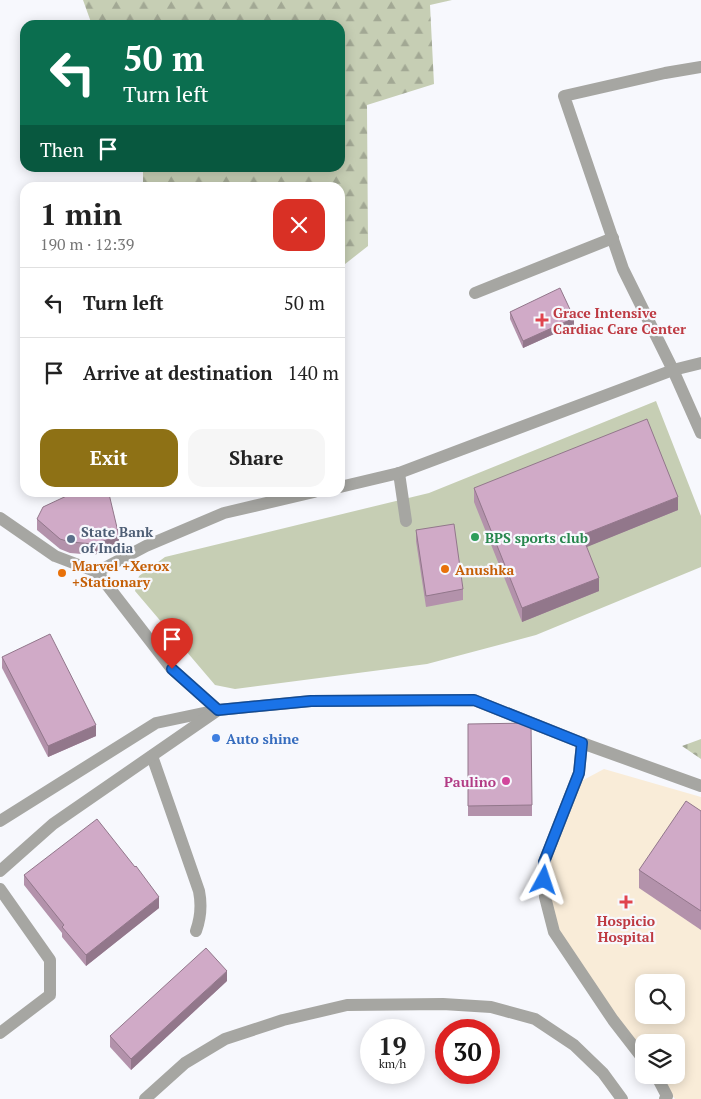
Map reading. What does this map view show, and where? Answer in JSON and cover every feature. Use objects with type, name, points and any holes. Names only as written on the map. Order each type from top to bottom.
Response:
[{"type":"street","points":[[701,68],[666,73],[564,96],[623,269],[673,370],[701,433]]},
{"type":"street","points":[[475,293],[613,238]]},
{"type":"street","points":[[345,486],[399,474],[673,370],[701,362]]},
{"type":"street","points":[[399,474],[406,522]]},
{"type":"street","points":[[97,572],[146,546],[224,512],[292,497]]},
{"type":"street","points":[[0,518],[55,556],[97,572],[172,669],[218,710]]},
{"type":"street","points":[[0,821],[156,723],[218,710],[311,701],[474,700],[582,743],[701,786]]},
{"type":"street","points":[[0,871],[54,824],[218,710]]},
{"type":"street","points":[[582,743],[579,773],[544,862],[545,897],[554,932],[613,1020],[635,1048]]},
{"type":"street","points":[[152,756],[196,879],[201,905],[201,916],[196,931]]},
{"type":"street","points":[[0,889],[50,960],[50,995],[0,1034]]},
{"type":"street","points":[[145,1099],[185,1063],[225,1039],[283,1020],[347,1005],[444,1004],[491,1007],[536,1019],[574,1045],[603,1074],[622,1099]]},
{"type":"street","points":[[661,1084],[667,1096],[665,1099]]},
{"type":"shaded area","name":"Hospicio Hospital","points":[[604,769],[701,797],[701,1099],[675,1099],[664,1084],[685,1084],[685,1034],[635,1034],[635,1045],[557,939],[546,865],[574,785]]},
{"type":"green space","points":[[83,0],[452,0],[430,5],[434,84],[367,105],[368,246],[345,264],[345,182],[143,182],[143,172],[345,172],[345,20],[90,20]]},
{"type":"green space","name":"BPS sports club","points":[[656,401],[701,516],[701,567],[536,635],[427,664],[235,689],[215,685],[135,591],[139,576],[165,557],[429,493]]},
{"type":"green space","points":[[701,739],[701,759],[682,746]]},
{"type":"building","points":[[560,288],[574,318],[523,341],[510,312]]},
{"type":"building","points":[[647,419],[678,497],[582,535],[599,578],[522,608],[474,488]]},
{"type":"building","points":[[64,497],[110,497],[119,536],[94,544],[70,542],[60,539],[37,519],[43,507]]},
{"type":"building","points":[[454,524],[463,589],[426,596],[416,530]]},
{"type":"building","points":[[50,634],[96,725],[48,746],[2,657]]},
{"type":"building","points":[[531,723],[532,805],[468,806],[468,724]]},
{"type":"building","points":[[686,801],[701,811],[701,911],[639,870]]},
{"type":"building","points":[[97,819],[159,897],[86,955],[62,927],[64,925],[24,875]]},
{"type":"building","points":[[206,948],[227,971],[131,1059],[110,1036]]},
{"type":"place","name":"Grace Intensive Cardiac Care Center","points":[[542,320]]},
{"type":"place","name":"BPS sports club","points":[[475,537]]},
{"type":"place","name":"State Bank of India","points":[[71,539]]},
{"type":"place","name":"Anushka","points":[[445,569]]},
{"type":"place","name":"Marvel +Xerox +Stationary","points":[[62,573]]},
{"type":"place","name":"Auto shine","points":[[216,738]]},
{"type":"place","name":"Paulino","points":[[506,781]]},
{"type":"place","name":"Hospicio Hospital","points":[[626,902]]},
{"type":"route","points":[[172,669],[218,710],[311,701],[474,700],[582,743],[579,773],[544,862],[544,880]]}]
